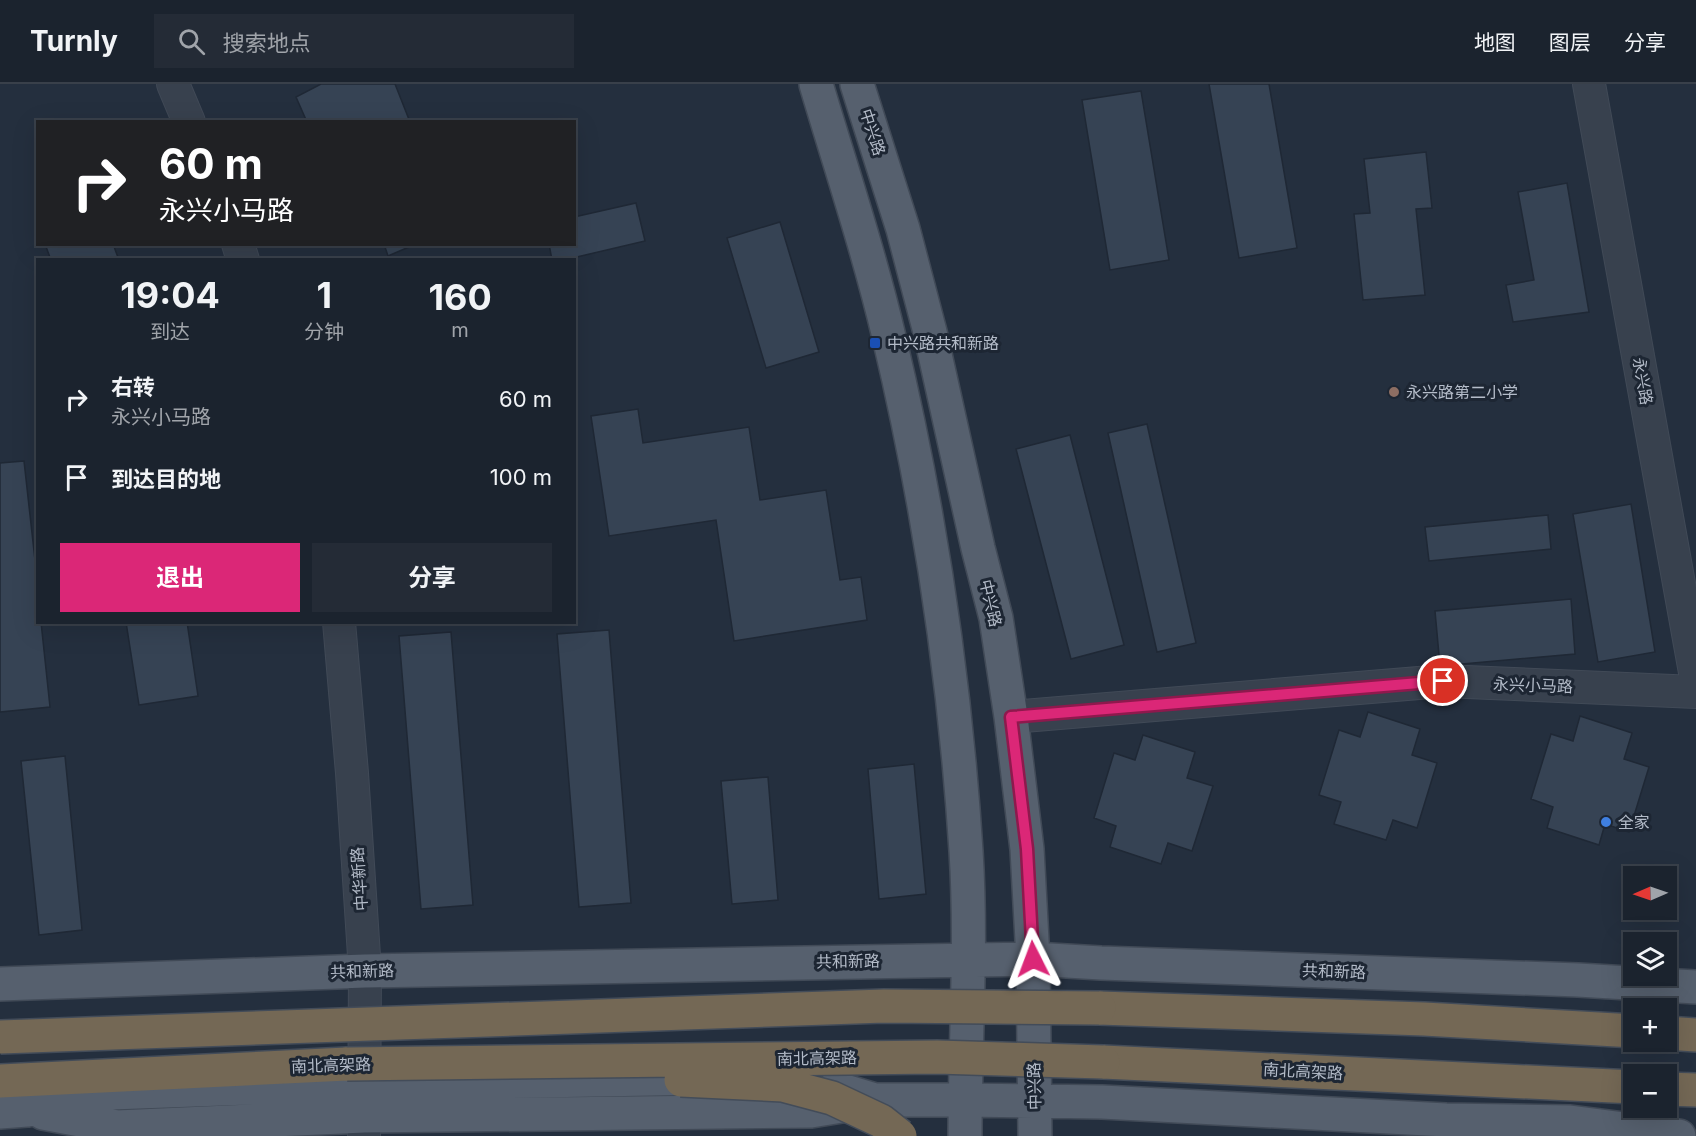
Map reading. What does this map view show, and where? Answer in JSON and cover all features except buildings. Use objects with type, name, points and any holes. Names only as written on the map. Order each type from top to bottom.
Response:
[{"type":"highway","points":[[0,1037],[885,1006],[1099,1008],[1377,1017],[1623,1030]]},
{"type":"highway","points":[[1677,1034],[1696,1035]]},
{"type":"highway","name":"南北高架路","points":[[0,1082],[937,1057],[1102,1062],[1623,1086]]},
{"type":"highway","points":[[355,1074],[783,1085],[832,1098],[881,1121],[900,1136]]},
{"type":"highway","points":[[1677,1089],[1696,1090]]},
{"type":"main road","points":[[816,84],[887,330],[933,558],[943,622],[958,751],[966,853],[969,959],[965,1136]]},
{"type":"main road","name":"中兴路","points":[[857,84],[903,229],[930,332],[996,618],[1027,849],[1033,959],[1035,1136]]},
{"type":"main road","name":"共和新路","points":[[0,984],[364,971],[1033,959],[1578,980],[1696,987]]},
{"type":"main road","points":[[14,1111],[111,1093],[355,1074],[795,1076],[875,1101]]},
{"type":"main road","points":[[14,1111],[117,1127],[364,1126],[811,1111],[875,1101],[1034,1100],[1446,1120],[1570,1122],[1678,1136]]},
{"type":"street","points":[[173,84],[188,120]]},
{"type":"street","name":"永兴路","points":[[1589,84],[1696,678]]},
{"type":"street","name":"中华新路","points":[[339,624],[352,773],[364,971],[355,1074],[364,1126]]},
{"type":"street","name":"永兴小马路","points":[[1011,717],[1443,681],[1696,692]]},
{"type":"place","name":"中兴路共和新路","points":[[875,343]]},
{"type":"place","name":"永兴路第二小学","points":[[1394,392]]},
{"type":"place","name":"全家","points":[[1606,822]]},
{"type":"route","points":[[1033,959],[1027,849],[1011,717],[1443,681]]}]
